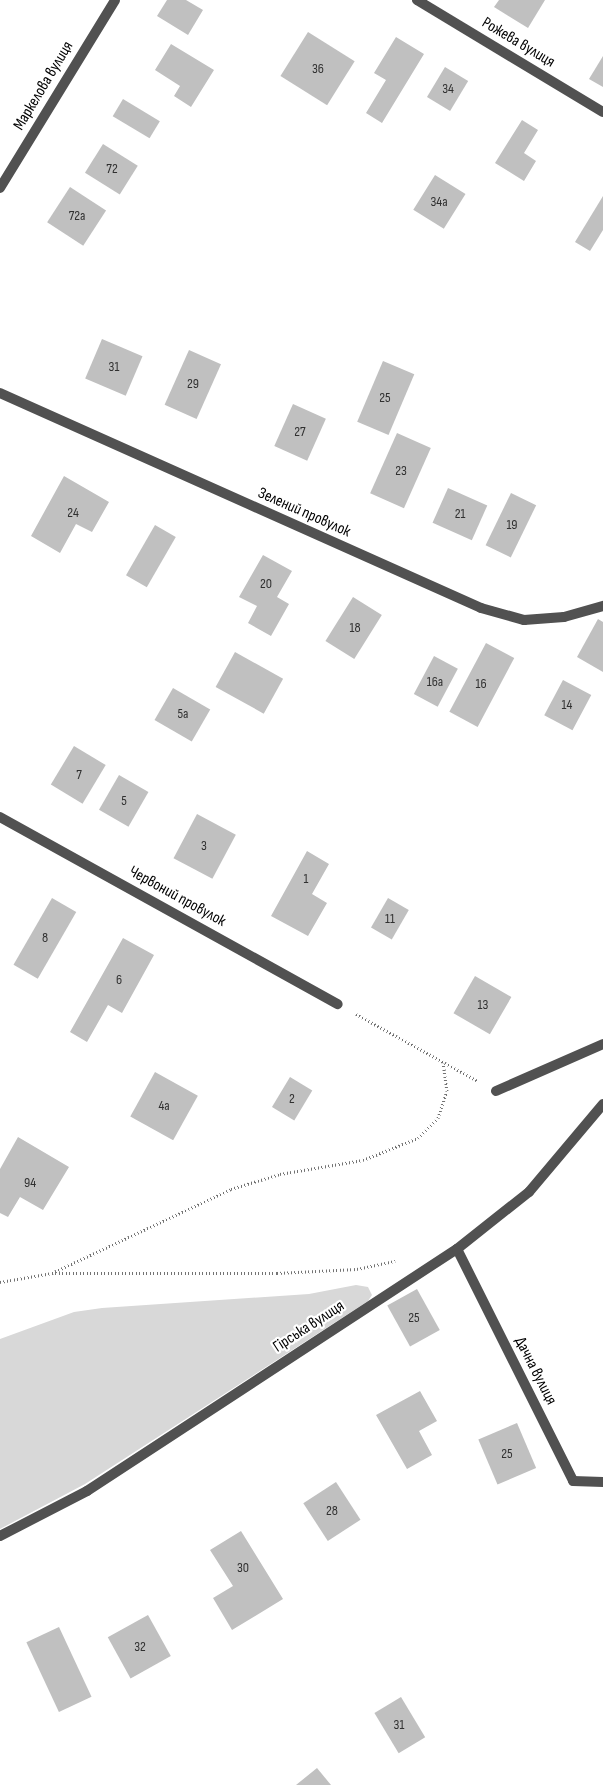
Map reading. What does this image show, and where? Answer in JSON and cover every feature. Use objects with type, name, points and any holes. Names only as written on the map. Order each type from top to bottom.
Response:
[{"type":"street","name":"Маркелова вулиця","points":[[0,188],[115,0]]},
{"type":"street","name":"Рожева вулиця","points":[[418,0],[603,112]]},
{"type":"street","name":"Зелений провулок","points":[[0,393],[481,608],[524,620],[564,617],[603,606]]},
{"type":"street","name":"Червоний провулок","points":[[0,817],[338,1004]]},
{"type":"street","points":[[496,1091],[603,1044]]},
{"type":"street","name":"Гірська вулиця","points":[[0,1536],[87,1490],[457,1249],[529,1192],[603,1104]]},
{"type":"street","name":"Дачна вулиця","points":[[457,1249],[573,1481],[603,1482]]},
{"type":"path","points":[[338,1004],[496,1091]]},
{"type":"path","points":[[52,1273],[231,1189],[280,1174],[363,1160],[418,1138],[438,1118],[447,1091],[444,1062]]},
{"type":"path","points":[[0,1282],[52,1273],[277,1273],[357,1269],[402,1260]]},
{"type":"shaded area","points":[[356,1285],[368,1287],[372,1295],[368,1301],[85,1484],[0,1529],[0,1339],[74,1312],[102,1308],[309,1294]]},
{"type":"building","points":[[167,0],[186,0],[203,10],[188,35],[157,16]]},
{"type":"building","points":[[499,0],[545,0],[528,28],[494,7]]},
{"type":"building","points":[[308,32],[355,61],[327,105],[280,76]]},
{"type":"building","points":[[396,37],[424,54],[382,123],[366,113],[386,80],[374,73]]},
{"type":"building","points":[[171,44],[214,70],[191,107],[174,96],[180,86],[155,70]]},
{"type":"building","points":[[603,56],[603,87],[589,79]]},
{"type":"building","points":[[445,67],[468,81],[450,111],[427,97]]},
{"type":"building","points":[[123,99],[160,121],[150,138],[113,116]]},
{"type":"building","points":[[522,120],[538,130],[524,153],[536,161],[524,181],[495,163]]},
{"type":"building","points":[[103,144],[138,166],[120,195],[85,173]]},
{"type":"building","points":[[435,175],[466,194],[444,229],[413,210]]},
{"type":"building","points":[[70,187],[106,210],[83,246],[47,222]]},
{"type":"building","points":[[603,196],[603,230],[590,251],[575,242]]},
{"type":"building","points":[[102,339],[143,356],[126,396],[85,379]]},
{"type":"building","points":[[189,350],[221,364],[197,419],[165,405]]},
{"type":"building","points":[[383,361],[414,374],[389,435],[357,422]]},
{"type":"building","points":[[293,404],[326,419],[307,461],[274,446]]},
{"type":"building","points":[[397,433],[431,448],[404,508],[370,493]]},
{"type":"building","points":[[64,476],[109,502],[92,532],[76,524],[60,553],[31,536]]},
{"type":"building","points":[[448,488],[487,505],[472,540],[433,523]]},
{"type":"building","points":[[511,493],[536,505],[511,557],[486,545]]},
{"type":"building","points":[[155,525],[176,537],[147,587],[126,575]]},
{"type":"building","points":[[263,555],[292,571],[277,597],[289,604],[271,636],[248,623],[257,606],[239,597]]},
{"type":"building","points":[[353,597],[382,615],[354,659],[325,641]]},
{"type":"building","points":[[598,619],[603,622],[603,672],[577,657]]},
{"type":"building","points":[[486,643],[514,658],[478,727],[449,712]]},
{"type":"building","points":[[235,652],[283,679],[264,714],[216,687]]},
{"type":"building","points":[[434,656],[458,669],[438,707],[414,694]]},
{"type":"building","points":[[563,680],[591,695],[572,730],[544,715]]},
{"type":"building","points":[[173,688],[210,710],[192,742],[154,720]]},
{"type":"building","points":[[74,746],[106,765],[83,804],[51,785]]},
{"type":"building","points":[[119,775],[148,792],[128,827],[99,810]]},
{"type":"building","points":[[197,814],[236,835],[212,879],[174,858]]},
{"type":"building","points":[[307,851],[329,864],[312,894],[327,903],[308,936],[271,916]]},
{"type":"building","points":[[52,898],[76,912],[38,979],[14,965]]},
{"type":"building","points":[[388,898],[409,910],[392,939],[371,927]]},
{"type":"building","points":[[123,938],[154,955],[122,1013],[108,1005],[87,1042],[70,1032]]},
{"type":"building","points":[[475,976],[511,997],[490,1034],[454,1013]]},
{"type":"building","points":[[155,1072],[198,1096],[173,1140],[130,1117]]},
{"type":"building","points":[[290,1077],[312,1090],[294,1120],[272,1107]]},
{"type":"building","points":[[18,1137],[69,1167],[43,1210],[20,1197],[8,1217],[0,1213],[0,1169]]},
{"type":"building","points":[[417,1289],[440,1330],[410,1347],[387,1305]]},
{"type":"building","points":[[420,1391],[437,1421],[419,1431],[432,1455],[407,1469],[376,1415]]},
{"type":"building","points":[[517,1423],[536,1468],[497,1485],[478,1439]]},
{"type":"building","points":[[336,1482],[361,1520],[328,1541],[303,1503]]},
{"type":"building","points":[[241,1531],[283,1599],[232,1630],[213,1598],[233,1586],[210,1550]]},
{"type":"building","points":[[148,1615],[171,1656],[131,1678],[108,1637]]},
{"type":"building","points":[[59,1627],[92,1697],[59,1712],[26,1642]]},
{"type":"building","points":[[401,1697],[425,1737],[399,1753],[374,1713]]},
{"type":"building","points":[[317,1768],[331,1785],[296,1785]]}]
